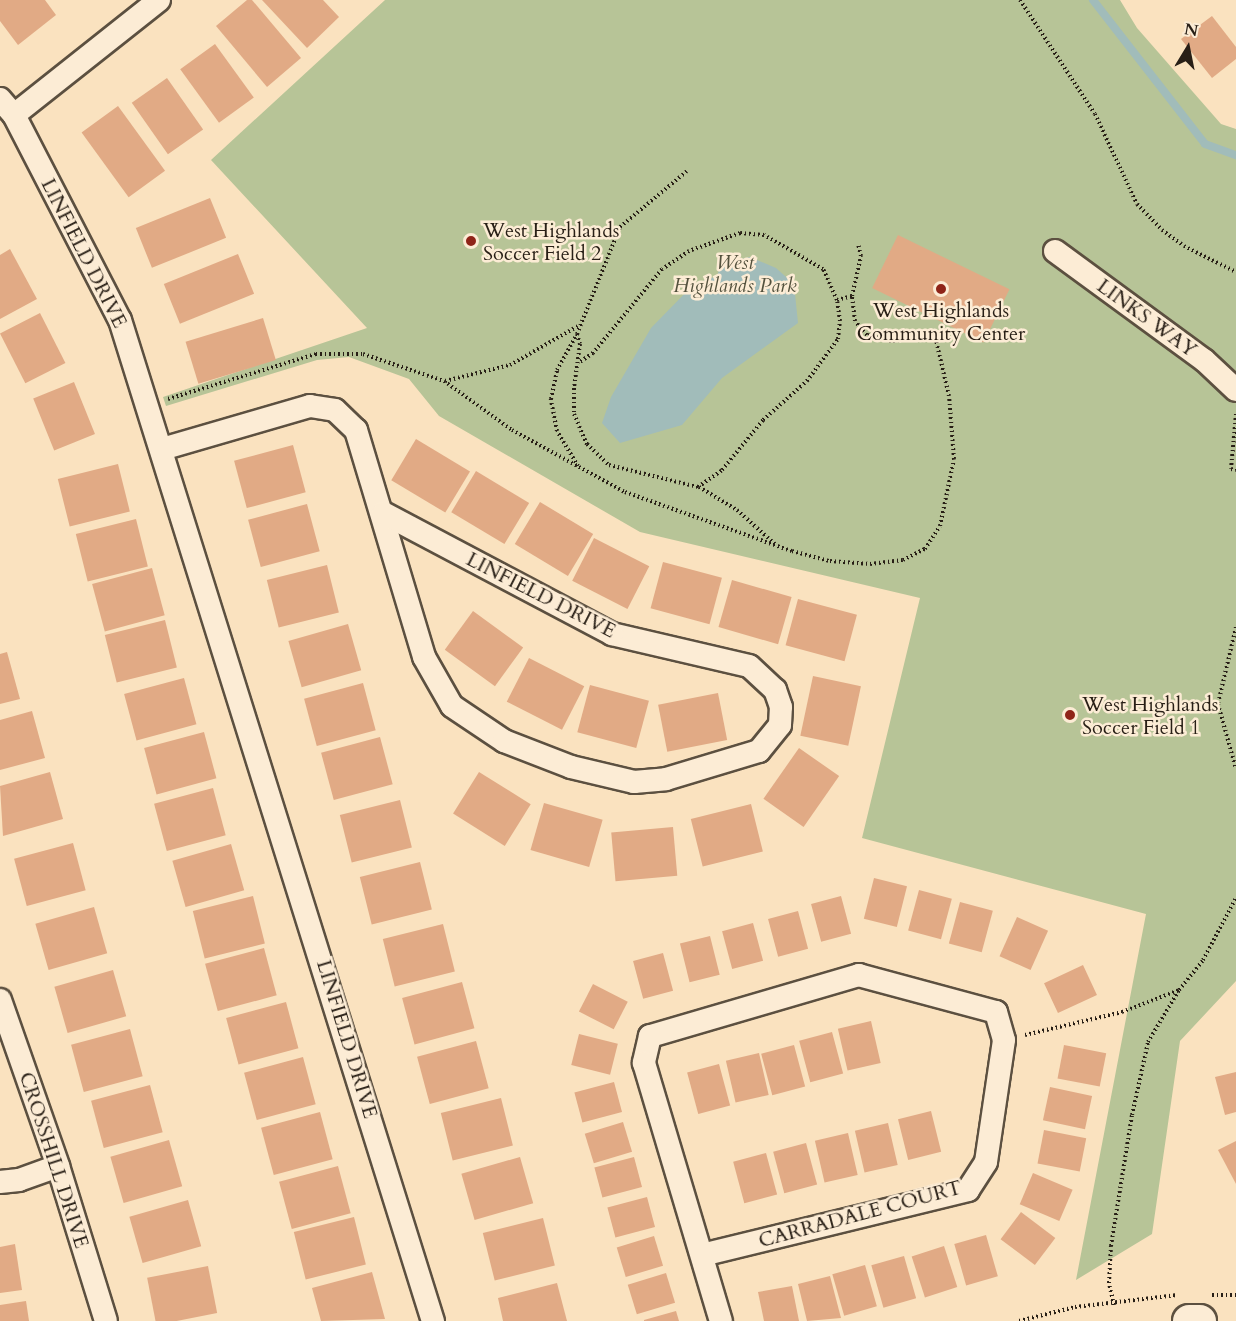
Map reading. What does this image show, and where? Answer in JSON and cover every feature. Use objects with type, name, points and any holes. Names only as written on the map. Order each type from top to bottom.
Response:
[{"type":"street","points":[[7,107],[159,0]]},
{"type":"street","name":"LINFIELD DRIVE","points":[[7,107],[120,320],[433,1321]]},
{"type":"street","name":"LINKS WAY","points":[[1055,251],[1204,360],[1236,390]]},
{"type":"street","name":"LINFIELD DRIVE","points":[[162,449],[310,406],[335,410],[357,430],[424,657],[452,706],[504,741],[571,767],[634,783],[666,779],[759,751],[780,725],[781,706],[775,690],[749,666],[612,634],[383,513]]},
{"type":"street","name":"CARRADALE COURT","points":[[702,1255],[968,1190],[986,1162],[1004,1040],[996,1011],[859,975],[650,1036],[644,1063],[721,1321]]},
{"type":"street","name":"CROSSHILL DRIVE","points":[[0,1000],[58,1166],[106,1321]]},
{"type":"street","points":[[0,1182],[19,1180],[58,1166]]},
{"type":"path","points":[[1020,0],[1095,114],[1137,204],[1162,230],[1184,246],[1236,272]]},
{"type":"path","points":[[578,467],[556,431],[551,399],[557,370],[577,334],[620,227],[687,171]]},
{"type":"path","points":[[578,363],[593,353],[662,269],[689,251],[740,233],[764,235],[823,269],[837,300],[838,339],[824,361],[763,420],[722,470],[698,487]]},
{"type":"path","points":[[148,405],[316,354],[363,354],[444,381],[512,430],[625,492],[779,547],[830,561],[870,564],[903,561],[925,549],[940,526],[954,459],[950,396],[935,336],[891,341],[867,335],[855,321],[852,296],[861,256],[858,244]]},
{"type":"path","points":[[837,300],[852,296]]},
{"type":"path","points":[[444,381],[510,365],[579,325]]},
{"type":"path","points":[[577,334],[580,344],[574,414],[587,444],[609,465],[698,487],[737,510],[779,547]]},
{"type":"path","points":[[1236,414],[1231,469],[1236,470]]},
{"type":"path","points":[[1236,627],[1218,704],[1236,769]]},
{"type":"path","points":[[1114,1305],[1109,1283],[1111,1246],[1132,1115],[1148,1042],[1179,990],[1203,960],[1236,898]]},
{"type":"path","points":[[1004,1040],[1122,1012],[1179,990]]},
{"type":"path","points":[[1019,1321],[1075,1307],[1114,1305],[1152,1296],[1194,1308],[1236,1295]]},
{"type":"green space","name":"West Highlands Park","points":[[385,0],[1120,0],[1137,28],[1221,124],[1236,129],[1236,981],[1180,1041],[1152,1234],[1076,1280],[1146,914],[862,838],[920,598],[640,532],[439,416],[409,379],[349,357],[317,360],[166,406],[163,397],[367,328],[211,160]]},
{"type":"water","points":[[750,257],[776,268],[794,284],[798,323],[722,378],[682,425],[620,443],[602,423],[611,397],[651,328],[694,284],[717,276],[721,264]]},
{"type":"building","points":[[0,0],[45,0],[56,15],[18,45],[0,21]]},
{"type":"building","points":[[247,0],[252,0],[301,58],[267,87],[216,26]]},
{"type":"building","points":[[262,0],[323,0],[339,17],[307,48]]},
{"type":"building","points":[[1212,16],[1236,47],[1236,59],[1212,78],[1181,39]]},
{"type":"building","points":[[215,44],[254,97],[219,123],[180,69]]},
{"type":"building","points":[[167,78],[203,130],[168,154],[132,103]]},
{"type":"building","points":[[118,106],[165,171],[129,197],[82,132]]},
{"type":"building","points":[[210,198],[226,238],[152,268],[136,228]]},
{"type":"building","name":"West Highlands Community Center","points":[[898,235],[1009,289],[984,342],[872,288]]},
{"type":"building","points":[[10,249],[37,299],[0,319],[0,255]]},
{"type":"building","points":[[238,254],[254,294],[180,324],[164,284]]},
{"type":"building","points":[[40,313],[65,363],[25,383],[0,333]]},
{"type":"building","points":[[263,318],[276,360],[198,384],[186,342]]},
{"type":"building","points":[[74,382],[95,434],[54,450],[33,398]]},
{"type":"building","points":[[416,439],[470,471],[445,513],[391,480]]},
{"type":"building","points":[[293,445],[306,492],[247,508],[234,461]]},
{"type":"building","points":[[118,464],[130,512],[70,527],[58,479]]},
{"type":"building","points":[[476,471],[529,503],[504,544],[451,512]]},
{"type":"building","points":[[540,502],[593,534],[568,576],[515,544]]},
{"type":"building","points":[[307,504],[320,551],[261,567],[248,520]]},
{"type":"building","points":[[136,519],[148,567],[88,582],[76,534]]},
{"type":"building","points":[[594,538],[649,566],[627,609],[572,581]]},
{"type":"building","points":[[663,562],[722,578],[709,624],[651,608]]},
{"type":"building","points":[[327,565],[339,613],[279,628],[267,580]]},
{"type":"building","points":[[152,568],[165,615],[105,631],[92,584]]},
{"type":"building","points":[[732,580],[792,597],[778,644],[718,627]]},
{"type":"building","points":[[798,599],[857,615],[844,661],[786,645]]},
{"type":"building","points":[[473,611],[523,647],[495,686],[445,650]]},
{"type":"building","points":[[165,620],[177,668],[117,683],[105,635]]},
{"type":"building","points":[[348,624],[361,670],[302,687],[288,641]]},
{"type":"building","points":[[7,652],[20,699],[0,704],[0,654]]},
{"type":"building","points":[[529,658],[584,686],[562,730],[507,702]]},
{"type":"building","points":[[813,676],[861,686],[848,746],[800,736]]},
{"type":"building","points":[[184,678],[196,724],[137,740],[124,694]]},
{"type":"building","points":[[363,683],[376,730],[317,746],[304,699]]},
{"type":"building","points":[[590,685],[649,701],[636,748],[577,732]]},
{"type":"building","points":[[718,693],[727,740],[667,752],[658,705]]},
{"type":"building","points":[[32,711],[45,758],[0,770],[0,720]]},
{"type":"building","points":[[204,732],[216,778],[157,794],[144,748]]},
{"type":"building","points":[[380,737],[393,784],[334,800],[321,753]]},
{"type":"building","points":[[799,748],[839,776],[804,827],[763,799]]},
{"type":"building","points":[[50,772],[63,819],[3,836],[0,786]]},
{"type":"building","points":[[479,772],[531,804],[505,846],[453,814]]},
{"type":"building","points":[[213,788],[226,835],[167,851],[154,804]]},
{"type":"building","points":[[400,800],[412,848],[352,863],[340,815]]},
{"type":"building","points":[[544,803],[603,820],[589,867],[530,850]]},
{"type":"building","points":[[751,804],[763,852],[703,867],[691,819]]},
{"type":"building","points":[[673,827],[677,876],[616,881],[611,832]]},
{"type":"building","points":[[73,843],[86,890],[27,906],[14,859]]},
{"type":"building","points":[[231,844],[244,890],[186,907],[172,861]]},
{"type":"building","points":[[420,862],[432,910],[372,925],[360,877]]},
{"type":"building","points":[[874,878],[907,886],[897,927],[864,919]]},
{"type":"building","points":[[919,890],[952,899],[941,939],[908,931]]},
{"type":"building","points":[[253,896],[265,944],[205,959],[193,911]]},
{"type":"building","points":[[841,896],[851,934],[821,942],[811,904]]},
{"type":"building","points":[[960,902],[993,911],[982,952],[949,944]]},
{"type":"building","points":[[94,907],[107,953],[49,970],[35,924]]},
{"type":"building","points":[[798,911],[808,949],[778,957],[768,919]]},
{"type":"building","points":[[1017,917],[1048,931],[1031,970],[1000,956]]},
{"type":"building","points":[[753,923],[763,961],[732,969],[722,931]]},
{"type":"building","points":[[443,924],[455,972],[395,987],[383,939]]},
{"type":"building","points":[[710,936],[720,975],[690,982],[680,943]]},
{"type":"building","points":[[264,948],[277,995],[218,1011],[205,964]]},
{"type":"building","points":[[663,953],[673,991],[643,999],[633,961]]},
{"type":"building","points":[[1083,965],[1097,995],[1058,1013],[1044,983]]},
{"type":"building","points":[[113,970],[126,1016],[68,1033],[54,987]]},
{"type":"building","points":[[462,982],[474,1028],[415,1044],[402,998]]},
{"type":"building","points":[[593,984],[628,1002],[614,1029],[579,1012]]},
{"type":"building","points":[[286,1002],[298,1048],[239,1064],[226,1018]]},
{"type":"building","points":[[871,1021],[881,1063],[848,1071],[838,1029]]},
{"type":"building","points":[[130,1029],[143,1076],[84,1092],[71,1045]]},
{"type":"building","points":[[832,1032],[843,1074],[810,1082],[799,1041]]},
{"type":"building","points":[[579,1034],[618,1044],[610,1075],[571,1065]]},
{"type":"building","points":[[476,1041],[489,1088],[430,1104],[417,1057]]},
{"type":"building","points":[[794,1045],[805,1087],[772,1095],[761,1054]]},
{"type":"building","points":[[1064,1045],[1106,1053],[1100,1087],[1058,1078]]},
{"type":"building","points":[[759,1053],[769,1095],[736,1103],[726,1061]]},
{"type":"building","points":[[303,1057],[316,1104],[257,1120],[244,1073]]},
{"type":"building","points":[[719,1064],[730,1106],[698,1114],[687,1073]]},
{"type":"building","points":[[1236,1072],[1236,1112],[1225,1115],[1215,1077]]},
{"type":"building","points":[[614,1082],[622,1112],[582,1123],[574,1093]]},
{"type":"building","points":[[150,1085],[163,1132],[104,1148],[91,1101]]},
{"type":"building","points":[[1050,1087],[1092,1096],[1085,1129],[1043,1120]]},
{"type":"building","points":[[501,1098],[513,1146],[453,1161],[441,1113]]},
{"type":"building","points":[[931,1111],[941,1152],[908,1160],[898,1119]]},
{"type":"building","points":[[320,1112],[333,1159],[274,1175],[261,1128]]},
{"type":"building","points":[[623,1122],[632,1152],[594,1163],[585,1134]]},
{"type":"building","points":[[888,1123],[898,1165],[865,1173],[855,1131]]},
{"type":"building","points":[[1044,1130],[1086,1138],[1080,1172],[1038,1163]]},
{"type":"building","points":[[848,1133],[858,1175],[825,1183],[815,1141]]},
{"type":"building","points":[[169,1140],[182,1186],[124,1203],[110,1157]]},
{"type":"building","points":[[1236,1141],[1236,1184],[1218,1150]]},
{"type":"building","points":[[806,1143],[817,1185],[784,1193],[773,1152]]},
{"type":"building","points":[[766,1153],[777,1195],[744,1203],[733,1162]]},
{"type":"building","points":[[520,1157],[533,1203],[475,1220],[461,1174]]},
{"type":"building","points":[[634,1157],[642,1187],[602,1198],[594,1168]]},
{"type":"building","points":[[338,1166],[351,1213],[292,1229],[279,1182]]},
{"type":"building","points":[[1033,1173],[1073,1190],[1059,1221],[1020,1204]]},
{"type":"building","points":[[647,1197],[655,1227],[615,1238],[607,1208]]},
{"type":"building","points":[[188,1200],[201,1246],[143,1263],[129,1217]]},
{"type":"building","points":[[1021,1212],[1055,1238],[1035,1265],[1001,1239]]},
{"type":"building","points":[[354,1217],[366,1265],[306,1280],[294,1232]]},
{"type":"building","points":[[543,1218],[555,1266],[495,1281],[483,1233]]},
{"type":"building","points":[[986,1235],[998,1276],[966,1285],[954,1244]]},
{"type":"building","points":[[654,1236],[663,1266],[626,1277],[617,1247]]},
{"type":"building","points":[[15,1244],[22,1290],[0,1293],[0,1247]]},
{"type":"building","points":[[944,1246],[957,1287],[925,1297],[912,1257]]},
{"type":"building","points":[[904,1256],[916,1298],[883,1308],[871,1265]]},
{"type":"building","points":[[865,1265],[877,1306],[844,1316],[832,1274]]},
{"type":"building","points":[[208,1266],[217,1313],[177,1321],[156,1321],[147,1278]]},
{"type":"building","points":[[372,1272],[385,1319],[321,1321],[312,1288]]},
{"type":"building","points":[[666,1273],[675,1303],[637,1314],[628,1285]]},
{"type":"building","points":[[830,1276],[841,1318],[807,1321],[798,1284]]},
{"type":"building","points":[[557,1283],[567,1321],[503,1321],[498,1298]]},
{"type":"building","points":[[792,1286],[799,1321],[764,1321],[758,1292]]},
{"type":"building","points":[[26,1301],[29,1321],[0,1321],[0,1305]]},
{"type":"building","points":[[676,1311],[679,1321],[644,1321],[644,1320]]},
{"type":"waterway","points":[[1093,0],[1205,144],[1236,155]]},
{"type":"place","name":"West Highlands Soccer Field 2","points":[[471,241]]},
{"type":"place","name":"West Highlands Community Center","points":[[941,289]]},
{"type":"place","name":"West Highlands Soccer Field 1","points":[[1070,715]]}]
